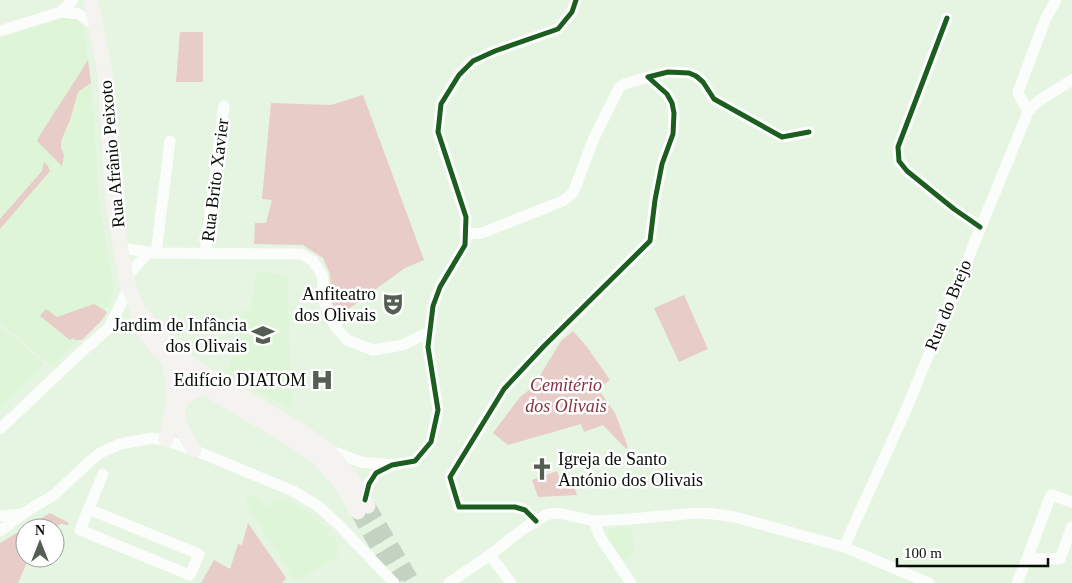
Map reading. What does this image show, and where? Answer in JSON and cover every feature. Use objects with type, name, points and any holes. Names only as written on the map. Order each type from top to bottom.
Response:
[{"type":"main road","name":"Rua Afrânio Peixoto","points":[[91,0],[105,73],[113,204],[127,282],[137,307],[140,325],[156,347],[189,378],[288,437],[319,458],[340,483],[364,506]]},
{"type":"main road","name":"Rua Afrânio Peixoto","points":[[137,307],[164,340],[196,369],[295,427],[327,449],[351,478],[364,506]]},
{"type":"main road","points":[[166,440],[173,404],[173,384],[169,361]]},
{"type":"main road","points":[[194,450],[182,431],[177,409],[184,398],[193,391],[204,387]]},
{"type":"street","points":[[61,12],[73,0]]},
{"type":"street","points":[[327,449],[361,462],[392,465],[415,461],[431,442],[438,410],[428,347],[433,306],[440,287],[465,245],[466,234],[466,217],[438,132],[441,104],[459,75],[473,61],[495,51],[558,29],[572,12],[576,0]]},
{"type":"street","points":[[1028,112],[1018,92],[1045,20],[1056,0]]},
{"type":"street","points":[[0,30],[61,12],[79,14],[96,27]]},
{"type":"street","points":[[947,18],[898,147],[899,161],[913,177],[980,227]]},
{"type":"street","points":[[466,234],[482,233],[563,201],[573,193],[594,138],[619,88],[625,84],[648,77],[668,72],[689,73],[696,76],[702,82],[714,99],[782,137],[809,132]]},
{"type":"street","points":[[536,521],[525,510],[514,507],[459,507],[450,477],[504,389],[544,346],[650,241],[662,164],[673,134],[674,113],[672,103],[667,94],[648,77]]},
{"type":"street","name":"Rua do Brejo","points":[[844,547],[906,410],[1028,112],[1037,102],[1072,80]]},
{"type":"street","name":"Rua Brito Xavier","points":[[205,254],[224,106]]},
{"type":"street","points":[[0,429],[109,328],[127,282],[152,253],[170,141]]},
{"type":"street","points":[[120,248],[152,253],[301,254],[313,261],[322,275],[326,304],[334,325],[348,340],[373,350],[403,345],[431,331]]},
{"type":"street","points":[[109,328],[140,325]]},
{"type":"street","points":[[0,531],[24,513],[54,495],[100,453],[120,444],[152,438],[166,440],[194,450],[293,491],[318,506],[339,525],[388,581]]},
{"type":"street","points":[[364,506],[369,484],[376,473],[392,465]]},
{"type":"street","points":[[88,509],[199,554],[190,575],[80,530],[88,509],[102,474]]},
{"type":"street","points":[[1017,583],[1051,495],[1072,502]]},
{"type":"street","points":[[0,516],[24,513]]},
{"type":"street","points":[[449,583],[490,555],[523,529],[546,515],[554,514],[594,521],[695,513],[735,517],[844,547],[929,583]]},
{"type":"street","points":[[594,521],[600,537],[631,583]]},
{"type":"street","points":[[1026,559],[1060,559],[1072,527]]},
{"type":"street","points":[[490,555],[511,583]]},
{"type":"shaded area","points":[[72,17],[83,26],[91,83],[99,204],[113,284],[112,298],[100,319],[52,366],[0,322],[0,38]]},
{"type":"shaded area","name":"Jardim de Infância dos Olivais","points":[[256,271],[287,276],[292,409],[226,374],[232,359],[243,310],[251,311]]},
{"type":"shaded area","points":[[0,326],[44,364],[0,408]]},
{"type":"shaded area","points":[[247,494],[258,498],[257,500],[271,507],[274,500],[284,502],[286,499],[308,512],[328,530],[328,536],[334,536],[338,556],[298,580],[294,579],[253,514],[247,503]]},
{"type":"shaded area","points":[[631,527],[635,553],[624,560],[607,538],[607,535],[610,529]]},
{"type":"green space","points":[[180,32],[203,32],[203,82],[176,82]]},
{"type":"green space","points":[[88,60],[91,83],[78,92],[70,120],[61,141],[64,155],[62,166],[37,141]]},
{"type":"green space","points":[[363,95],[424,260],[405,268],[336,318],[332,301],[330,274],[323,258],[303,245],[254,244],[255,223],[266,223],[272,200],[262,199],[271,103],[331,105]]},
{"type":"green space","points":[[44,162],[50,171],[0,229],[0,219],[42,171]]},
{"type":"green space","points":[[684,295],[708,349],[679,362],[654,308]]},
{"type":"green space","points":[[94,304],[107,312],[102,320],[82,340],[75,340],[73,338],[70,340],[40,316],[46,309],[57,317]]},
{"type":"green space","name":"Cemitério dos Olivais","points":[[573,331],[587,347],[610,380],[598,389],[615,413],[628,447],[626,449],[603,425],[584,432],[581,424],[508,445],[493,433],[520,397],[533,387],[561,341]]},
{"type":"green space","points":[[557,471],[562,486],[573,483],[577,495],[538,497],[532,480]]},
{"type":"green space","points":[[50,513],[60,518],[42,518]]},
{"type":"green space","points":[[248,523],[286,578],[282,583],[201,583],[214,560],[230,569],[238,544],[242,545]]},
{"type":"green space","points":[[15,534],[15,568],[25,568],[18,583],[0,583],[0,543]]},
{"type":"tunnel","points":[[368,506],[413,583]]},
{"type":"tunnel","points":[[358,512],[398,583]]},
{"type":"cycle path","points":[[365,500],[369,484],[376,473],[392,465],[415,461],[431,442],[438,410],[428,347],[433,306],[440,287],[465,245],[466,217],[438,132],[441,104],[459,75],[473,61],[495,51],[558,29],[572,12],[576,0]]},
{"type":"cycle path","points":[[947,18],[898,147],[899,161],[907,171],[954,209],[980,227]]},
{"type":"cycle path","points":[[536,521],[525,510],[515,507],[459,507],[450,477],[504,389],[544,346],[650,241],[662,164],[673,134],[674,113],[672,103],[667,94],[648,77],[668,72],[689,73],[703,82],[714,99],[782,137],[809,132]]},
{"type":"place","name":"Anfiteatro dos Olivais","points":[[393,304]]},
{"type":"place","name":"Jardim de Infância dos Olivais","points":[[263,335]]},
{"type":"place","name":"Edifício DIATOM","points":[[322,380]]},
{"type":"place","name":"Igreja de Santo António dos Olivais","points":[[542,469]]}]
